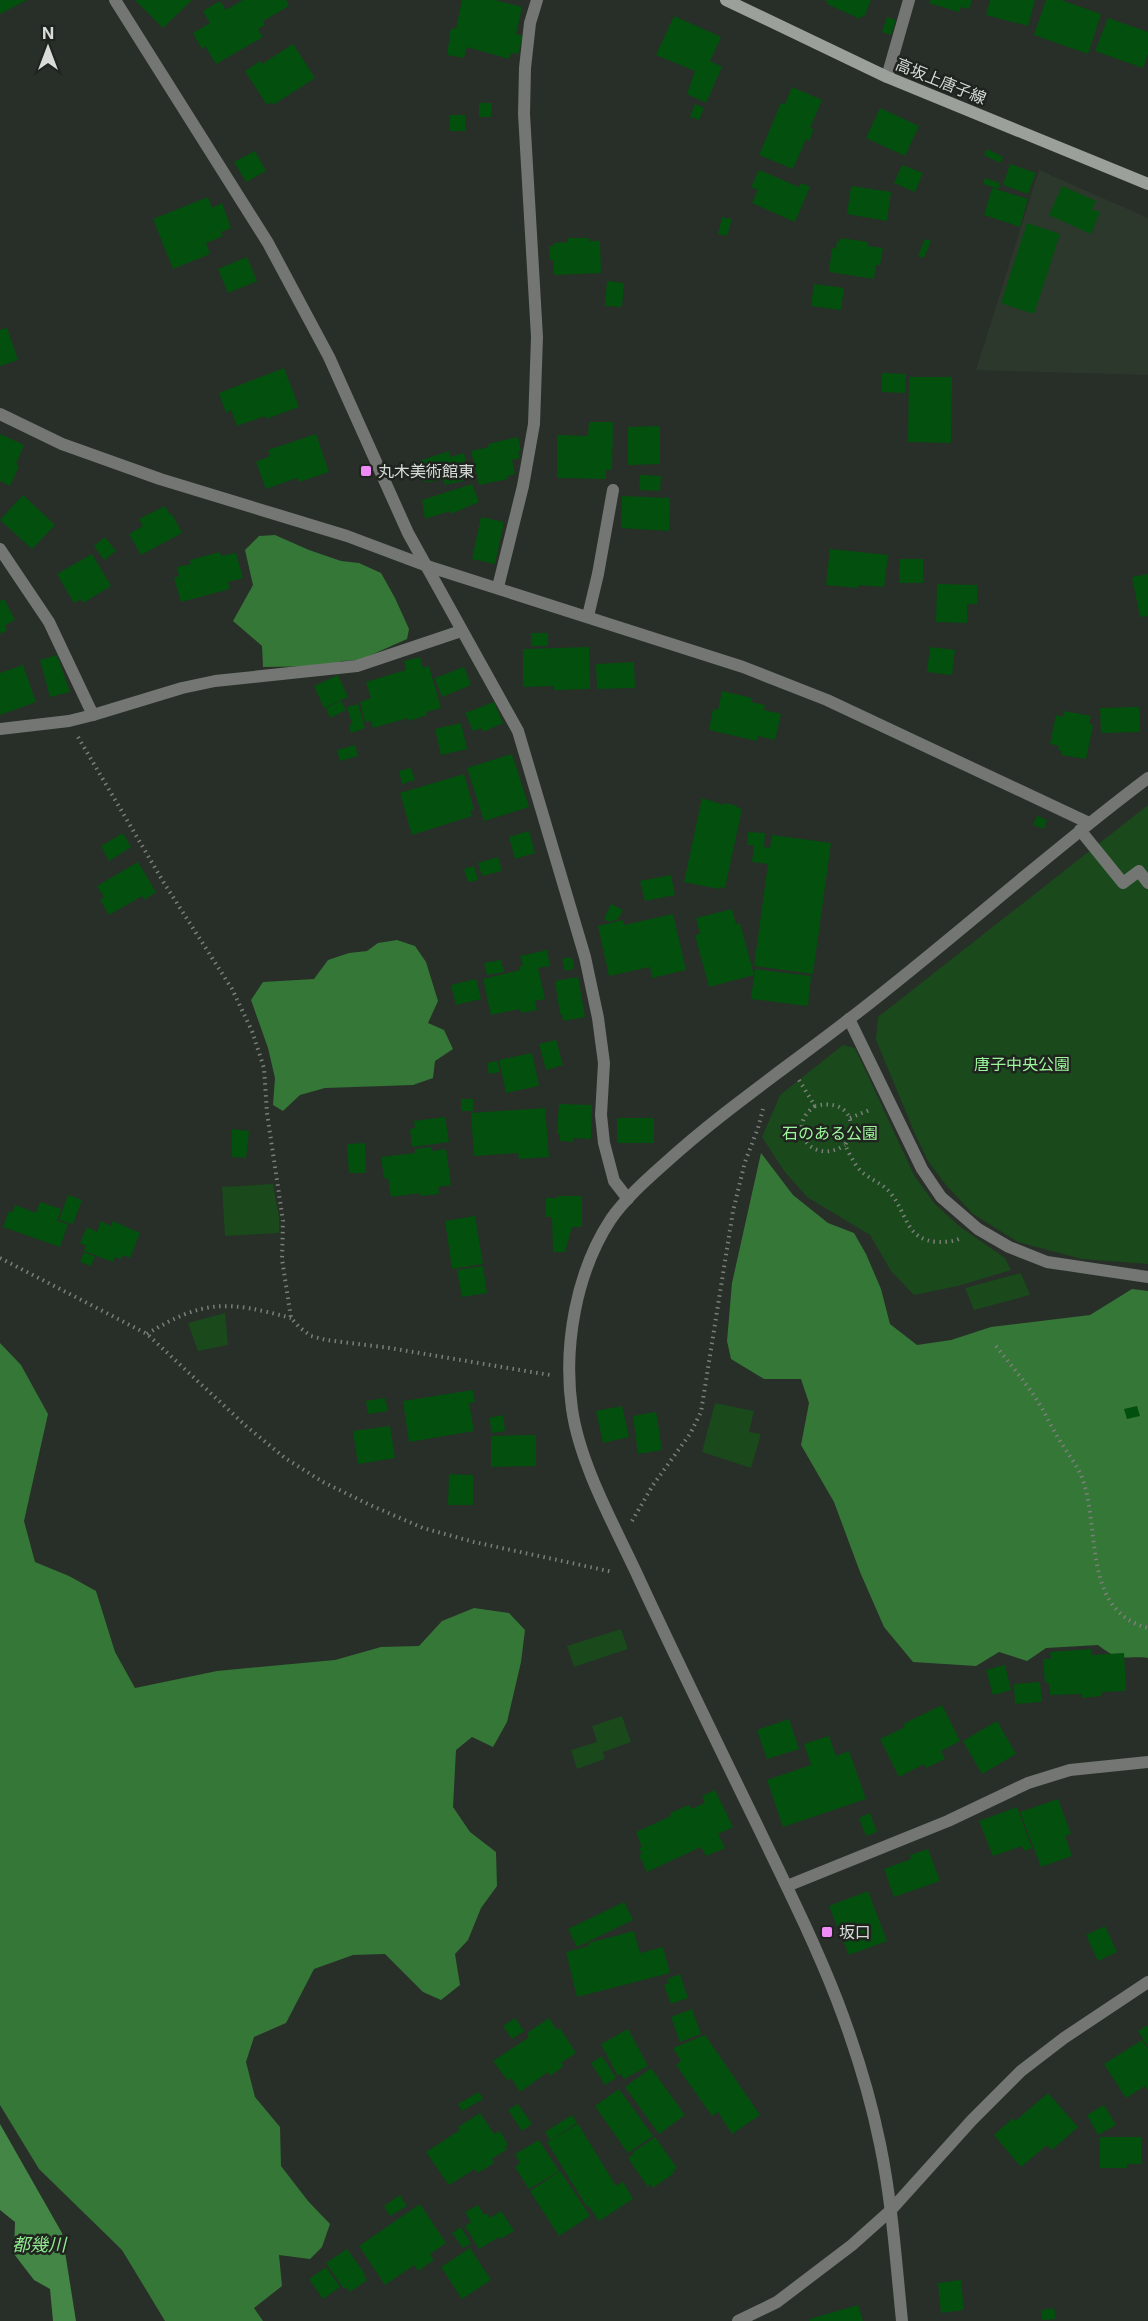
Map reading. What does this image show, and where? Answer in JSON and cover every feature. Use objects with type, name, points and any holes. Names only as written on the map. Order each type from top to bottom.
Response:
[{"type":"main road","name":"高坂上唐子線","points":[[726,0],[887,77],[1148,184]]},
{"type":"street","points":[[115,0],[268,243],[329,357],[408,533],[518,731],[582,946],[598,1018],[604,1063],[601,1115],[604,1143],[614,1181],[628,1199]]},
{"type":"street","points":[[498,587],[523,486],[534,424],[537,337],[524,114],[525,68],[530,23],[537,0]]},
{"type":"street","points":[[887,77],[909,0]]},
{"type":"street","points":[[0,414],[62,444],[160,479],[347,536],[427,566],[743,667],[827,700],[1084,826],[1123,883],[1139,871],[1148,883]]},
{"type":"street","points":[[588,616],[613,490]]},
{"type":"street","points":[[0,549],[49,622],[93,716]]},
{"type":"street","points":[[0,729],[93,716],[182,688],[215,681],[357,666],[461,631]]},
{"type":"street","points":[[902,2321],[880,2145],[859,2060],[836,1998],[787,1886],[621,1539],[579,1442],[572,1408],[570,1345],[585,1274],[612,1218],[628,1199],[686,1143],[771,1076],[849,1019],[1084,826],[1148,778]]},
{"type":"street","points":[[849,1019],[922,1169],[941,1197],[978,1229],[1009,1247],[1047,1262],[1148,1277]]},
{"type":"street","points":[[787,1886],[948,1821],[1028,1783],[1070,1770],[1148,1762]]},
{"type":"street","points":[[738,2321],[777,2302],[808,2280],[890,2211],[972,2120],[1022,2071],[1064,2038],[1148,1982]]},
{"type":"path","points":[[69,721],[164,883],[232,989],[252,1031],[264,1068],[267,1113],[283,1221],[282,1259],[291,1318],[311,1336],[326,1340],[390,1348],[570,1379]]},
{"type":"path","points":[[789,1064],[815,1106]]},
{"type":"path","points":[[621,1539],[652,1485],[690,1434],[701,1413],[733,1211],[771,1076]]},
{"type":"path","points":[[828,1103],[845,1110],[852,1128],[845,1145],[836,1151],[824,1152],[815,1150],[807,1143],[801,1133],[803,1121],[809,1110],[828,1103]]},
{"type":"path","points":[[845,1145],[864,1174],[891,1194],[906,1222],[917,1236],[926,1240],[956,1240],[978,1229]]},
{"type":"path","points":[[0,1258],[147,1334],[246,1426],[285,1458],[323,1482],[423,1528],[577,1566],[639,1577]]},
{"type":"path","points":[[147,1334],[170,1320],[196,1309],[216,1306],[241,1306],[291,1318]]},
{"type":"path","points":[[996,1346],[1035,1397],[1081,1475],[1089,1506],[1097,1563],[1107,1599],[1118,1613],[1148,1628]]},
{"type":"shaded area","points":[[1039,170],[1148,218],[1148,375],[976,370]]},
{"type":"shaded area","points":[[275,535],[309,550],[341,561],[359,563],[381,573],[409,629],[407,639],[360,660],[342,661],[324,666],[263,667],[262,646],[233,621],[253,585],[245,550],[259,536]]},
{"type":"shaded area","points":[[397,940],[415,946],[426,962],[438,1001],[428,1023],[444,1030],[453,1049],[435,1061],[433,1078],[413,1085],[325,1088],[300,1095],[283,1111],[273,1105],[275,1078],[268,1048],[251,1000],[263,982],[314,979],[328,960],[349,953],[367,951],[378,943]]},
{"type":"shaded area","points":[[761,1153],[793,1195],[828,1223],[854,1233],[881,1289],[890,1324],[917,1345],[951,1340],[991,1327],[1090,1315],[1132,1289],[1148,1291],[1148,1658],[1118,1657],[1098,1645],[1046,1648],[1027,1661],[999,1652],[976,1666],[913,1662],[884,1627],[860,1572],[834,1502],[801,1445],[809,1403],[801,1379],[764,1379],[731,1359],[727,1341],[732,1283]]},
{"type":"shaded area","points":[[0,1343],[21,1365],[48,1414],[24,1521],[35,1562],[69,1576],[96,1591],[115,1652],[135,1688],[217,1671],[335,1660],[381,1647],[419,1646],[442,1621],[474,1608],[509,1613],[525,1630],[521,1662],[507,1722],[493,1747],[472,1737],[456,1750],[453,1807],[470,1832],[496,1852],[497,1886],[481,1908],[468,1940],[455,1954],[460,1985],[441,2000],[423,1992],[385,1954],[353,1955],[314,1969],[286,2023],[254,2037],[246,2062],[255,2097],[280,2127],[281,2166],[308,2201],[330,2224],[322,2247],[310,2259],[279,2255],[282,2286],[254,2308],[263,2321],[165,2321],[122,2250],[39,2169],[0,2105]]},
{"type":"green space","name":"唐子中央公園","points":[[1148,805],[1148,1264],[1082,1259],[1018,1242],[973,1214],[946,1185],[928,1161],[876,1040],[878,1017]]},
{"type":"green space","name":"石のある公園","points":[[843,1045],[855,1048],[914,1175],[934,1203],[959,1226],[1005,1258],[1011,1270],[958,1286],[914,1295],[891,1271],[870,1235],[807,1197],[784,1171],[762,1137],[780,1095]]},
{"type":"green space","points":[[273,1184],[279,1217],[279,1233],[225,1236],[222,1187]]},
{"type":"green space","points":[[1021,1273],[1030,1295],[974,1310],[965,1288]]},
{"type":"green space","points":[[225,1313],[228,1345],[198,1351],[188,1323]]},
{"type":"green space","points":[[715,1403],[754,1411],[749,1432],[761,1434],[751,1468],[702,1452]]},
{"type":"green space","points":[[621,1629],[628,1649],[574,1667],[567,1646]]},
{"type":"green space","points":[[622,1716],[631,1742],[603,1752],[605,1759],[577,1769],[571,1750],[597,1742],[592,1726]]},
{"type":"water","name":"都幾川","points":[[0,2124],[62,2233],[76,2321],[53,2321],[50,2289],[34,2280],[14,2254],[15,2222],[0,2210]]},
{"type":"building","points":[[0,0],[27,0],[0,14]]},
{"type":"building","points":[[135,0],[192,0],[163,28]]},
{"type":"building","points":[[243,0],[286,0],[289,6],[263,21],[265,25],[258,29],[263,37],[216,64],[205,46],[202,49],[193,33],[210,23],[203,11],[220,1],[226,10]]},
{"type":"building","points":[[462,0],[495,0],[522,7],[516,34],[523,36],[518,54],[511,53],[509,59],[467,47],[464,58],[447,55],[451,28],[456,29]]},
{"type":"building","points":[[824,0],[871,0],[864,17],[861,16],[860,19],[827,4],[828,2]]},
{"type":"building","points":[[930,0],[972,0],[969,9],[961,7],[959,12],[929,3]]},
{"type":"building","points":[[990,0],[1035,0],[1028,26],[986,15]]},
{"type":"building","points":[[1046,0],[1061,0],[1101,14],[1088,54],[1034,35]]},
{"type":"building","points":[[674,16],[721,37],[710,61],[722,67],[706,103],[687,94],[695,71],[656,55]]},
{"type":"building","points":[[887,17],[896,20],[891,35],[882,32]]},
{"type":"building","points":[[1108,18],[1148,32],[1148,54],[1143,68],[1095,51]]},
{"type":"building","points":[[293,44],[315,78],[273,105],[272,102],[267,105],[245,71],[260,61],[262,64]]},
{"type":"building","points":[[792,87],[822,100],[810,128],[814,129],[809,141],[806,139],[793,169],[759,155],[781,103],[785,104]]},
{"type":"building","points":[[479,103],[492,103],[491,117],[479,117]]},
{"type":"building","points":[[695,104],[704,108],[699,120],[690,117]]},
{"type":"building","points":[[880,108],[919,126],[905,156],[866,138]]},
{"type":"building","points":[[450,115],[465,115],[465,131],[450,131]]},
{"type":"building","points":[[987,149],[1003,157],[1000,163],[984,155]]},
{"type":"building","points":[[255,151],[266,171],[246,182],[234,162]]},
{"type":"building","points":[[1010,164],[1036,173],[1028,194],[1003,185]]},
{"type":"building","points":[[902,165],[923,173],[915,192],[894,183]]},
{"type":"building","points":[[759,170],[799,187],[801,183],[810,187],[795,222],[752,203],[758,190],[751,187]]},
{"type":"building","points":[[985,178],[1000,183],[999,189],[983,184]]},
{"type":"building","points":[[851,186],[891,192],[887,221],[847,214]]},
{"type":"building","points":[[1062,186],[1096,201],[1092,209],[1100,212],[1091,234],[1049,215]]},
{"type":"building","points":[[992,188],[1028,199],[1020,227],[984,215]]},
{"type":"building","points":[[208,197],[212,208],[222,203],[231,228],[221,232],[223,236],[206,243],[210,254],[173,269],[153,219]]},
{"type":"building","points":[[722,217],[732,219],[727,236],[718,234]]},
{"type":"building","points":[[1027,223],[1060,234],[1034,314],[1001,303]]},
{"type":"building","points":[[568,238],[589,238],[589,241],[600,241],[601,273],[554,275],[549,246],[553,246],[553,243],[568,242]]},
{"type":"building","points":[[841,238],[868,242],[868,246],[883,248],[880,265],[876,265],[874,279],[829,272],[832,248],[836,249],[837,241]]},
{"type":"building","points":[[925,239],[931,241],[924,258],[918,256]]},
{"type":"building","points":[[247,257],[257,281],[228,293],[218,269]]},
{"type":"building","points":[[607,281],[624,283],[622,307],[605,306]]},
{"type":"building","points":[[814,284],[844,288],[841,310],[811,306]]},
{"type":"building","points":[[7,328],[18,360],[0,366],[0,330]]},
{"type":"building","points":[[284,368],[299,407],[266,419],[265,416],[237,426],[231,410],[226,413],[219,393]]},
{"type":"building","points":[[882,373],[906,374],[905,393],[882,392]]},
{"type":"building","points":[[909,377],[952,377],[951,443],[908,442]]},
{"type":"building","points":[[589,422],[613,422],[612,470],[606,470],[606,479],[557,478],[557,435],[588,436]]},
{"type":"building","points":[[660,426],[660,464],[628,465],[628,427]]},
{"type":"building","points":[[0,434],[24,445],[16,464],[19,466],[10,486],[0,481]]},
{"type":"building","points":[[316,434],[329,472],[299,482],[297,478],[266,489],[256,462],[270,456],[268,450]]},
{"type":"building","points":[[518,437],[520,458],[512,460],[515,474],[508,476],[508,479],[479,485],[471,451],[489,447],[488,444]]},
{"type":"building","points":[[449,451],[450,457],[464,453],[469,475],[462,476],[463,481],[445,485],[444,480],[424,482],[419,461]]},
{"type":"building","points":[[640,475],[661,476],[660,491],[639,490]]},
{"type":"building","points":[[472,484],[479,502],[451,514],[450,511],[425,519],[422,500]]},
{"type":"building","points":[[23,495],[55,525],[32,549],[0,520]]},
{"type":"building","points":[[622,496],[670,498],[669,531],[621,528]]},
{"type":"building","points":[[165,506],[182,533],[141,555],[129,534],[143,526],[139,519]]},
{"type":"building","points":[[481,517],[504,522],[495,564],[472,559]]},
{"type":"building","points":[[105,537],[116,551],[104,560],[94,546]]},
{"type":"building","points":[[830,549],[888,555],[884,587],[859,585],[858,588],[826,585]]},
{"type":"building","points":[[220,552],[221,556],[236,553],[243,578],[228,582],[230,589],[181,602],[174,578],[179,576],[177,567],[191,564],[190,560]]},
{"type":"building","points":[[92,554],[111,586],[83,603],[81,599],[74,603],[57,574]]},
{"type":"building","points":[[900,559],[923,559],[923,583],[899,583]]},
{"type":"building","points":[[1148,574],[1148,616],[1140,617],[1132,577]]},
{"type":"building","points":[[937,584],[977,585],[977,604],[967,604],[967,623],[936,622]]},
{"type":"building","points":[[4,599],[15,620],[5,625],[7,630],[0,634],[0,601]]},
{"type":"building","points":[[531,633],[548,633],[548,646],[531,646]]},
{"type":"building","points":[[589,647],[590,689],[554,690],[554,686],[523,687],[523,649]]},
{"type":"building","points":[[930,647],[955,650],[952,675],[927,672]]},
{"type":"building","points":[[57,655],[70,692],[50,697],[40,660]]},
{"type":"building","points":[[420,657],[423,668],[429,666],[441,708],[426,712],[427,715],[409,721],[408,718],[373,728],[371,721],[365,722],[360,702],[371,698],[366,682],[406,670],[404,661]]},
{"type":"building","points":[[634,662],[635,688],[597,689],[596,664]]},
{"type":"building","points":[[23,665],[36,702],[0,715],[0,673]]},
{"type":"building","points":[[464,667],[471,685],[442,697],[435,678]]},
{"type":"building","points":[[338,675],[348,697],[324,708],[314,686]]},
{"type":"building","points":[[722,691],[752,698],[751,702],[765,705],[764,710],[781,714],[775,740],[758,736],[757,741],[709,730],[713,709],[718,710]]},
{"type":"building","points":[[341,701],[346,710],[330,718],[326,708]]},
{"type":"building","points":[[494,702],[503,723],[483,732],[482,728],[473,731],[465,713]]},
{"type":"building","points":[[358,704],[365,728],[351,733],[349,725],[352,724],[347,707]]},
{"type":"building","points":[[1139,707],[1140,732],[1101,733],[1100,708]]},
{"type":"building","points":[[1064,711],[1091,716],[1089,724],[1093,725],[1086,759],[1061,755],[1062,751],[1058,750],[1059,746],[1050,744],[1056,715],[1063,717]]},
{"type":"building","points":[[461,723],[467,749],[441,755],[435,729]]},
{"type":"building","points":[[355,745],[358,756],[340,761],[337,750]]},
{"type":"building","points":[[512,754],[529,807],[484,821],[467,768]]},
{"type":"building","points":[[411,768],[415,780],[402,784],[399,771]]},
{"type":"building","points":[[464,774],[474,810],[470,811],[472,816],[412,835],[400,793]]},
{"type":"building","points":[[702,798],[742,809],[725,888],[719,887],[719,889],[684,882]]},
{"type":"building","points":[[1037,816],[1047,820],[1044,829],[1033,825]]},
{"type":"building","points":[[529,831],[535,853],[515,859],[509,837]]},
{"type":"building","points":[[748,832],[765,833],[764,847],[770,848],[772,835],[831,843],[813,974],[754,966],[768,864],[752,862],[754,845],[747,845]]},
{"type":"building","points":[[123,833],[131,847],[109,861],[101,846]]},
{"type":"building","points":[[498,857],[502,871],[482,876],[478,863]]},
{"type":"building","points":[[138,862],[156,892],[144,900],[142,896],[109,915],[100,900],[104,897],[97,886]]},
{"type":"building","points":[[474,866],[478,880],[468,882],[464,869]]},
{"type":"building","points":[[671,875],[675,895],[645,901],[640,881]]},
{"type":"building","points":[[611,904],[623,910],[618,919],[610,922],[604,919]]},
{"type":"building","points":[[732,909],[736,924],[740,923],[754,975],[709,987],[695,935],[700,934],[696,918]]},
{"type":"building","points":[[673,914],[686,970],[652,978],[650,967],[609,976],[598,926],[623,920],[624,925]]},
{"type":"building","points":[[547,950],[550,966],[538,968],[545,999],[535,1001],[537,1010],[521,1013],[520,1009],[491,1015],[483,979],[520,970],[519,966],[523,966],[520,956]]},
{"type":"building","points":[[572,957],[574,969],[565,971],[562,959]]},
{"type":"building","points":[[501,960],[504,972],[487,975],[484,963]]},
{"type":"building","points":[[755,969],[811,976],[808,1006],[751,999]]},
{"type":"building","points":[[578,977],[585,1017],[563,1021],[555,981]]},
{"type":"building","points":[[476,979],[481,999],[456,1005],[451,985]]},
{"type":"building","points":[[556,1040],[563,1065],[546,1070],[539,1044]]},
{"type":"building","points":[[532,1053],[539,1086],[506,1093],[499,1060]]},
{"type":"building","points":[[497,1061],[500,1072],[489,1074],[487,1063]]},
{"type":"building","points":[[461,1099],[473,1099],[473,1111],[461,1111]]},
{"type":"building","points":[[559,1104],[592,1105],[591,1139],[573,1138],[573,1142],[560,1141],[560,1134],[557,1134]]},
{"type":"building","points":[[545,1108],[549,1157],[519,1159],[518,1153],[474,1156],[471,1113]]},
{"type":"building","points":[[445,1117],[449,1142],[412,1147],[410,1129],[415,1128],[414,1121]]},
{"type":"building","points":[[617,1118],[654,1118],[654,1143],[617,1143]]},
{"type":"building","points":[[232,1129],[249,1131],[246,1158],[232,1157]]},
{"type":"building","points":[[365,1143],[366,1173],[349,1173],[347,1144]]},
{"type":"building","points":[[431,1147],[432,1151],[446,1149],[451,1185],[438,1187],[439,1194],[420,1196],[420,1193],[391,1197],[388,1178],[384,1178],[381,1157],[415,1153],[415,1149]]},
{"type":"building","points":[[68,1195],[82,1200],[73,1224],[59,1220]]},
{"type":"building","points":[[557,1196],[582,1196],[582,1227],[572,1227],[565,1252],[553,1252],[552,1217],[546,1217],[546,1198],[557,1198]]},
{"type":"building","points":[[40,1202],[61,1209],[57,1221],[68,1224],[60,1247],[3,1227],[9,1211],[13,1212],[15,1205],[36,1213]]},
{"type":"building","points":[[475,1216],[483,1264],[452,1269],[445,1221]]},
{"type":"building","points":[[101,1221],[111,1226],[113,1221],[140,1233],[130,1258],[123,1255],[121,1259],[115,1257],[113,1262],[84,1251],[86,1246],[80,1243],[87,1227],[97,1232]]},
{"type":"building","points":[[84,1252],[95,1257],[91,1266],[80,1262]]},
{"type":"building","points":[[483,1266],[487,1293],[462,1297],[457,1270]]},
{"type":"building","points":[[473,1390],[475,1402],[469,1403],[474,1431],[409,1442],[403,1401]]},
{"type":"building","points":[[385,1398],[388,1411],[368,1414],[366,1401]]},
{"type":"building","points":[[622,1406],[629,1437],[603,1443],[596,1411]]},
{"type":"building","points":[[1137,1406],[1140,1416],[1127,1419],[1124,1409]]},
{"type":"building","points":[[656,1412],[662,1450],[638,1454],[633,1416]]},
{"type":"building","points":[[503,1415],[505,1431],[492,1433],[489,1418]]},
{"type":"building","points":[[390,1426],[395,1458],[358,1464],[353,1431]]},
{"type":"building","points":[[536,1435],[536,1466],[491,1467],[491,1436]]},
{"type":"building","points":[[449,1474],[473,1475],[473,1505],[448,1505]]},
{"type":"building","points":[[1091,1649],[1091,1655],[1124,1653],[1126,1691],[1101,1692],[1101,1696],[1082,1698],[1082,1694],[1050,1695],[1049,1683],[1045,1683],[1043,1659],[1051,1659],[1050,1652]]},
{"type":"building","points":[[1005,1665],[1011,1690],[993,1695],[986,1670]]},
{"type":"building","points":[[1040,1682],[1042,1702],[1015,1704],[1014,1684]]},
{"type":"building","points":[[942,1705],[960,1741],[941,1751],[945,1759],[926,1768],[924,1764],[899,1777],[880,1739],[905,1727],[903,1724]]},
{"type":"building","points":[[789,1719],[799,1749],[767,1759],[757,1730]]},
{"type":"building","points":[[997,1721],[1016,1754],[982,1774],[963,1741]]},
{"type":"building","points":[[829,1736],[836,1756],[849,1751],[866,1799],[783,1827],[767,1780],[811,1765],[804,1744]]},
{"type":"building","points":[[715,1790],[733,1827],[718,1834],[725,1848],[706,1856],[701,1847],[647,1872],[639,1855],[642,1854],[639,1848],[642,1847],[636,1832],[689,1805],[691,1809],[705,1803],[702,1796]]},
{"type":"building","points":[[1058,1799],[1071,1834],[1065,1836],[1072,1856],[1041,1867],[1020,1812]]},
{"type":"building","points":[[1017,1807],[1032,1848],[1024,1851],[1022,1846],[993,1856],[979,1821]]},
{"type":"building","points":[[870,1813],[877,1832],[866,1836],[859,1818]]},
{"type":"building","points":[[928,1849],[940,1881],[894,1897],[884,1869],[911,1859],[910,1855]]},
{"type":"building","points":[[868,1891],[887,1941],[849,1955],[829,1906]]},
{"type":"building","points":[[624,1902],[633,1920],[577,1947],[568,1929]]},
{"type":"building","points":[[1105,1926],[1117,1952],[1098,1961],[1086,1935]]},
{"type":"building","points":[[634,1931],[640,1953],[663,1947],[670,1973],[577,1997],[566,1952],[589,1946],[588,1943]]},
{"type":"building","points":[[680,1974],[688,1998],[671,2004],[664,1985],[669,1983],[667,1979]]},
{"type":"building","points":[[692,2009],[701,2034],[680,2042],[671,2017]]},
{"type":"building","points":[[515,2018],[524,2031],[512,2039],[503,2026]]},
{"type":"building","points":[[549,2018],[557,2030],[560,2028],[576,2053],[561,2063],[564,2066],[550,2076],[548,2072],[520,2092],[511,2078],[508,2081],[493,2061],[529,2037],[527,2033]]},
{"type":"building","points":[[1148,2025],[1148,2047],[1138,2031]]},
{"type":"building","points":[[628,2029],[648,2066],[624,2079],[621,2074],[618,2076],[601,2044]]},
{"type":"building","points":[[705,2035],[760,2115],[732,2134],[718,2112],[712,2116],[676,2065],[681,2061],[673,2048]]},
{"type":"building","points":[[1142,2040],[1148,2049],[1148,2091],[1145,2086],[1126,2098],[1104,2064]]},
{"type":"building","points":[[602,2056],[616,2078],[605,2085],[591,2063]]},
{"type":"building","points":[[651,2068],[685,2115],[659,2134],[625,2087]]},
{"type":"building","points":[[619,2089],[653,2136],[628,2153],[595,2106]]},
{"type":"building","points":[[479,2092],[483,2099],[462,2111],[458,2104]]},
{"type":"building","points":[[1048,2093],[1078,2127],[1052,2150],[1047,2145],[1021,2167],[994,2135],[1013,2118],[1015,2121]]},
{"type":"building","points":[[518,2104],[532,2124],[522,2131],[508,2110]]},
{"type":"building","points":[[1104,2105],[1116,2125],[1098,2135],[1087,2115]]},
{"type":"building","points":[[480,2113],[494,2134],[500,2131],[508,2145],[505,2147],[507,2149],[492,2159],[494,2163],[478,2173],[475,2169],[449,2185],[426,2152],[460,2130],[458,2127]]},
{"type":"building","points":[[572,2115],[577,2123],[550,2140],[545,2132]]},
{"type":"building","points":[[578,2124],[616,2186],[623,2182],[633,2199],[599,2221],[589,2206],[587,2207],[547,2142]]},
{"type":"building","points":[[655,2137],[677,2168],[673,2171],[674,2173],[653,2188],[651,2184],[648,2187],[628,2158]]},
{"type":"building","points":[[1100,2137],[1141,2137],[1141,2164],[1127,2164],[1127,2168],[1100,2168]]},
{"type":"building","points":[[539,2140],[559,2171],[529,2189],[515,2167],[520,2163],[515,2154]]},
{"type":"building","points":[[560,2171],[590,2216],[559,2236],[530,2191]]},
{"type":"building","points":[[400,2195],[407,2206],[390,2216],[384,2206]]},
{"type":"building","points":[[420,2204],[446,2243],[430,2254],[434,2260],[418,2271],[414,2265],[385,2285],[359,2246]]},
{"type":"building","points":[[478,2205],[484,2215],[487,2213],[490,2218],[501,2211],[514,2231],[479,2249],[465,2226],[471,2222],[465,2212]]},
{"type":"building","points":[[461,2227],[471,2244],[463,2248],[452,2233]]},
{"type":"building","points":[[470,2248],[491,2280],[462,2299],[441,2267]]},
{"type":"building","points":[[347,2249],[367,2280],[350,2292],[347,2287],[344,2289],[326,2263]]},
{"type":"building","points":[[326,2267],[340,2287],[323,2299],[309,2279]]},
{"type":"building","points":[[961,2280],[964,2310],[941,2313],[938,2283]]},
{"type":"building","points":[[858,2305],[863,2321],[810,2321],[810,2319]]},
{"type":"building","points":[[1054,2308],[1056,2319],[1042,2320],[1041,2310]]},
{"type":"place","name":"丸木美術館東","points":[[366,471]]},
{"type":"place","name":"坂口","points":[[827,1932]]}]
